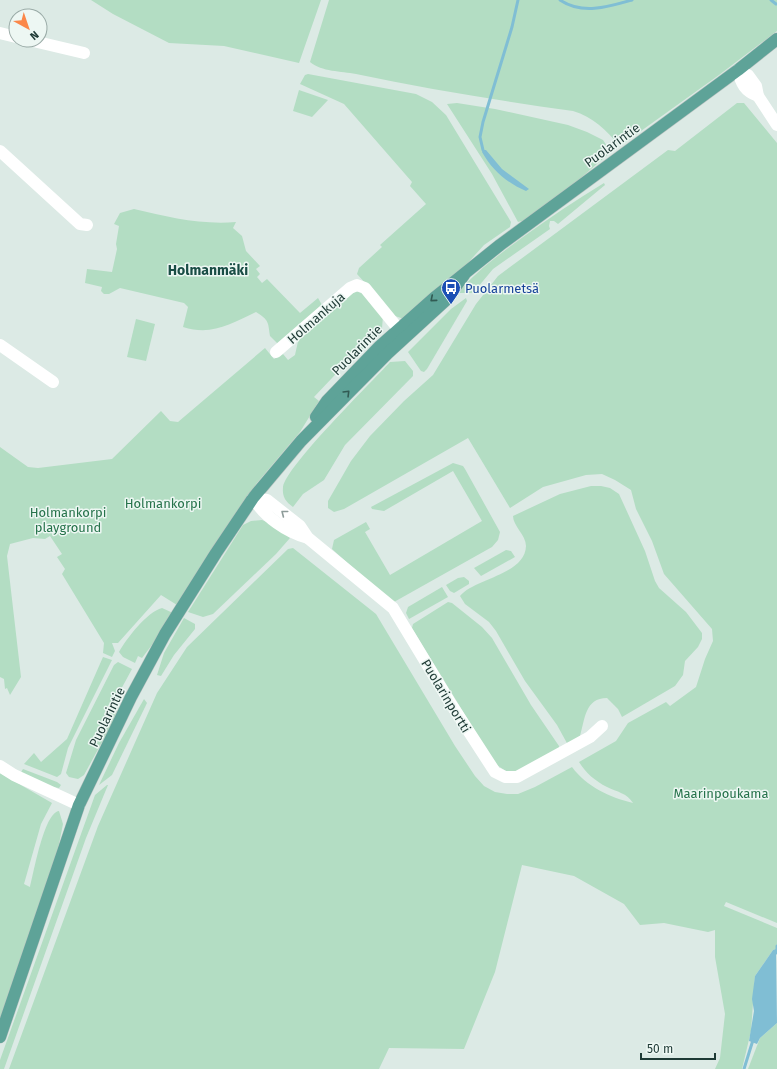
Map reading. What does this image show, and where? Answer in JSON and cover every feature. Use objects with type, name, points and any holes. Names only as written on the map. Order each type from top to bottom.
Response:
[{"type":"main road","name":"Puolarintie","points":[[0,1037],[79,805],[132,698],[165,634],[216,553],[253,498],[300,441],[327,401],[402,333],[434,298],[505,241],[738,70],[777,39]]},
{"type":"street","points":[[48,44],[84,53]]},
{"type":"street","points":[[738,70],[740,82],[748,92],[758,96],[777,125]]},
{"type":"street","points":[[0,151],[80,224],[86,226]]},
{"type":"street","name":"Holmankuja","points":[[276,352],[350,288],[357,285],[365,288],[402,333]]},
{"type":"street","points":[[0,345],[53,382]]},
{"type":"street","name":"Puolarinportti","points":[[253,498],[261,510],[294,534],[308,538],[393,608],[458,716],[495,772],[505,777],[517,777],[590,737],[602,726]]},
{"type":"street","points":[[0,766],[14,775],[79,805]]},
{"type":"green space","points":[[91,0],[321,0],[299,63],[224,46],[169,43],[113,14]]},
{"type":"green space","points":[[329,0],[777,0],[777,31],[719,75],[620,146],[593,120],[573,111],[437,90],[320,68],[310,62]]},
{"type":"green space","points":[[308,74],[416,94],[432,102],[446,115],[511,222],[510,227],[484,245],[466,265],[404,319],[395,316],[357,274],[359,268],[382,247],[380,245],[426,204],[410,186],[412,182],[344,104],[300,84],[305,75]]},
{"type":"green space","points":[[299,90],[328,100],[312,117],[293,111]]},
{"type":"green space","points":[[457,103],[495,109],[568,125],[603,140],[611,152],[565,192],[539,212],[518,222],[492,174],[447,104]]},
{"type":"green space","name":"Maarinpoukama","points":[[737,103],[744,103],[777,143],[777,923],[726,902],[724,906],[777,928],[777,949],[773,950],[755,976],[751,1031],[742,1069],[715,1069],[720,1058],[725,1014],[715,957],[715,930],[708,932],[664,923],[640,925],[624,904],[574,876],[522,865],[495,972],[464,1049],[389,1048],[379,1069],[9,1069],[98,826],[157,693],[187,647],[288,549],[293,548],[376,614],[455,746],[475,776],[484,786],[495,792],[518,794],[535,787],[572,767],[592,786],[615,798],[633,803],[625,795],[607,787],[595,779],[579,762],[616,741],[628,723],[666,702],[670,706],[696,687],[705,659],[713,641],[712,629],[664,574],[652,541],[636,509],[631,490],[602,474],[586,475],[543,487],[510,508],[468,438],[344,509],[334,512],[328,508],[328,501],[351,461],[370,436],[404,401],[433,375],[476,304],[498,276],[668,150],[675,151]]},
{"type":"green space","points":[[604,183],[605,185],[558,224],[554,221],[550,221],[550,229],[493,269],[473,293],[458,293],[480,270],[506,250],[553,216]]},
{"type":"green space","points":[[134,209],[197,221],[223,223],[236,222],[233,228],[242,236],[246,251],[260,266],[256,269],[260,274],[257,277],[262,283],[267,279],[300,313],[318,298],[322,305],[278,344],[270,336],[266,319],[256,312],[221,327],[203,330],[193,329],[183,327],[188,307],[184,303],[120,288],[109,294],[104,294],[101,291],[102,287],[85,283],[87,269],[112,272],[117,249],[116,244],[119,226],[114,224],[120,213]]},
{"type":"green space","name":"Holmankorpi","points":[[355,291],[362,293],[383,316],[382,328],[378,337],[350,359],[314,397],[319,401],[300,432],[257,483],[177,605],[161,595],[118,643],[112,643],[115,651],[112,657],[103,653],[104,643],[62,574],[65,569],[57,557],[62,554],[50,536],[45,539],[33,538],[10,544],[7,556],[21,677],[10,695],[7,688],[5,689],[4,679],[0,677],[0,447],[28,467],[38,468],[112,459],[161,411],[170,421],[178,422],[265,348],[274,359],[283,354],[288,360],[295,355],[299,337]]},
{"type":"green space","points":[[466,298],[467,301],[427,369],[424,372],[421,371],[408,352],[451,309]]},
{"type":"green space","points":[[136,319],[155,324],[146,361],[127,357]]},
{"type":"green space","points":[[405,361],[413,371],[413,376],[345,445],[324,480],[303,494],[293,507],[286,501],[283,487],[288,476],[299,461],[331,424],[390,362]]},
{"type":"green space","points":[[453,463],[463,466],[465,469],[500,532],[498,540],[492,547],[394,602],[390,601],[332,549],[334,540],[366,522],[370,529],[365,532],[390,575],[482,521],[453,471],[384,511],[372,509],[371,507]]},
{"type":"green space","points":[[591,486],[610,488],[619,494],[645,551],[655,581],[659,588],[686,612],[702,633],[702,639],[698,647],[685,661],[683,675],[675,686],[622,717],[618,709],[607,698],[594,702],[587,711],[580,736],[568,745],[557,725],[525,681],[496,631],[489,622],[465,604],[460,596],[476,585],[509,570],[517,564],[523,556],[526,546],[524,538],[515,523],[513,516],[560,494]]},
{"type":"green space","points":[[262,520],[278,527],[290,538],[276,554],[213,614],[203,617],[188,612],[243,525],[251,521]]},
{"type":"green space","points":[[506,550],[511,551],[515,557],[481,576],[474,568]]},
{"type":"green space","points":[[464,577],[469,581],[469,584],[454,593],[450,591],[446,585],[458,578]]},
{"type":"green space","points":[[442,587],[448,597],[409,619],[406,613],[408,607]]},
{"type":"green space","points":[[448,602],[452,603],[482,627],[492,638],[531,705],[559,746],[559,750],[522,770],[509,773],[495,764],[412,628],[413,624]]},
{"type":"green space","points":[[162,608],[173,613],[164,629],[142,658],[138,656],[135,663],[123,657],[119,652],[132,633],[156,610]]},
{"type":"green space","points":[[184,618],[195,624],[195,629],[174,655],[161,676],[157,675],[164,653]]},
{"type":"green space","points":[[103,657],[112,660],[68,748],[61,774],[57,777],[24,764],[34,753],[41,762],[67,739]]},
{"type":"green space","points":[[118,662],[132,669],[119,693],[122,695],[113,722],[84,775],[78,779],[69,777],[66,773],[76,740],[114,665]]},
{"type":"green space","points":[[144,699],[147,703],[112,775],[99,785],[119,743]]},
{"type":"green space","points":[[23,769],[57,782],[61,785],[59,788],[46,786],[20,774]]},
{"type":"green space","points":[[0,773],[52,803],[41,824],[24,884],[30,887],[44,832],[54,814],[59,811],[63,824],[58,849],[0,1022]]},
{"type":"green space","points":[[107,785],[86,838],[4,1069],[0,1069],[0,1060],[95,795]]},
{"type":"green space","points":[[777,1023],[777,1069],[748,1069],[760,1038]]},
{"type":"water","points":[[483,150],[486,150],[502,169],[529,189],[526,191],[506,180],[490,165],[482,152]]},
{"type":"water","points":[[776,949],[777,1023],[760,1038],[757,1044],[749,1041],[754,1011],[752,999],[755,976],[773,950]]},
{"type":"waterway","points":[[483,150],[480,137],[483,122],[512,27],[518,0]]},
{"type":"waterway","points":[[560,0],[568,5],[586,8],[604,7],[632,0]]},
{"type":"waterway","points":[[771,0],[776,4]]},
{"type":"waterway","points":[[777,946],[777,953]]},
{"type":"waterway","points":[[744,1069],[753,1040]]},
{"type":"place","name":"Puolarmetsä","points":[[451,305]]},
{"type":"district","name":"Holmanmäki","points":[[208,270]]},
{"type":"park label","name":"Holmankorpi playground","points":[[68,520]]}]
